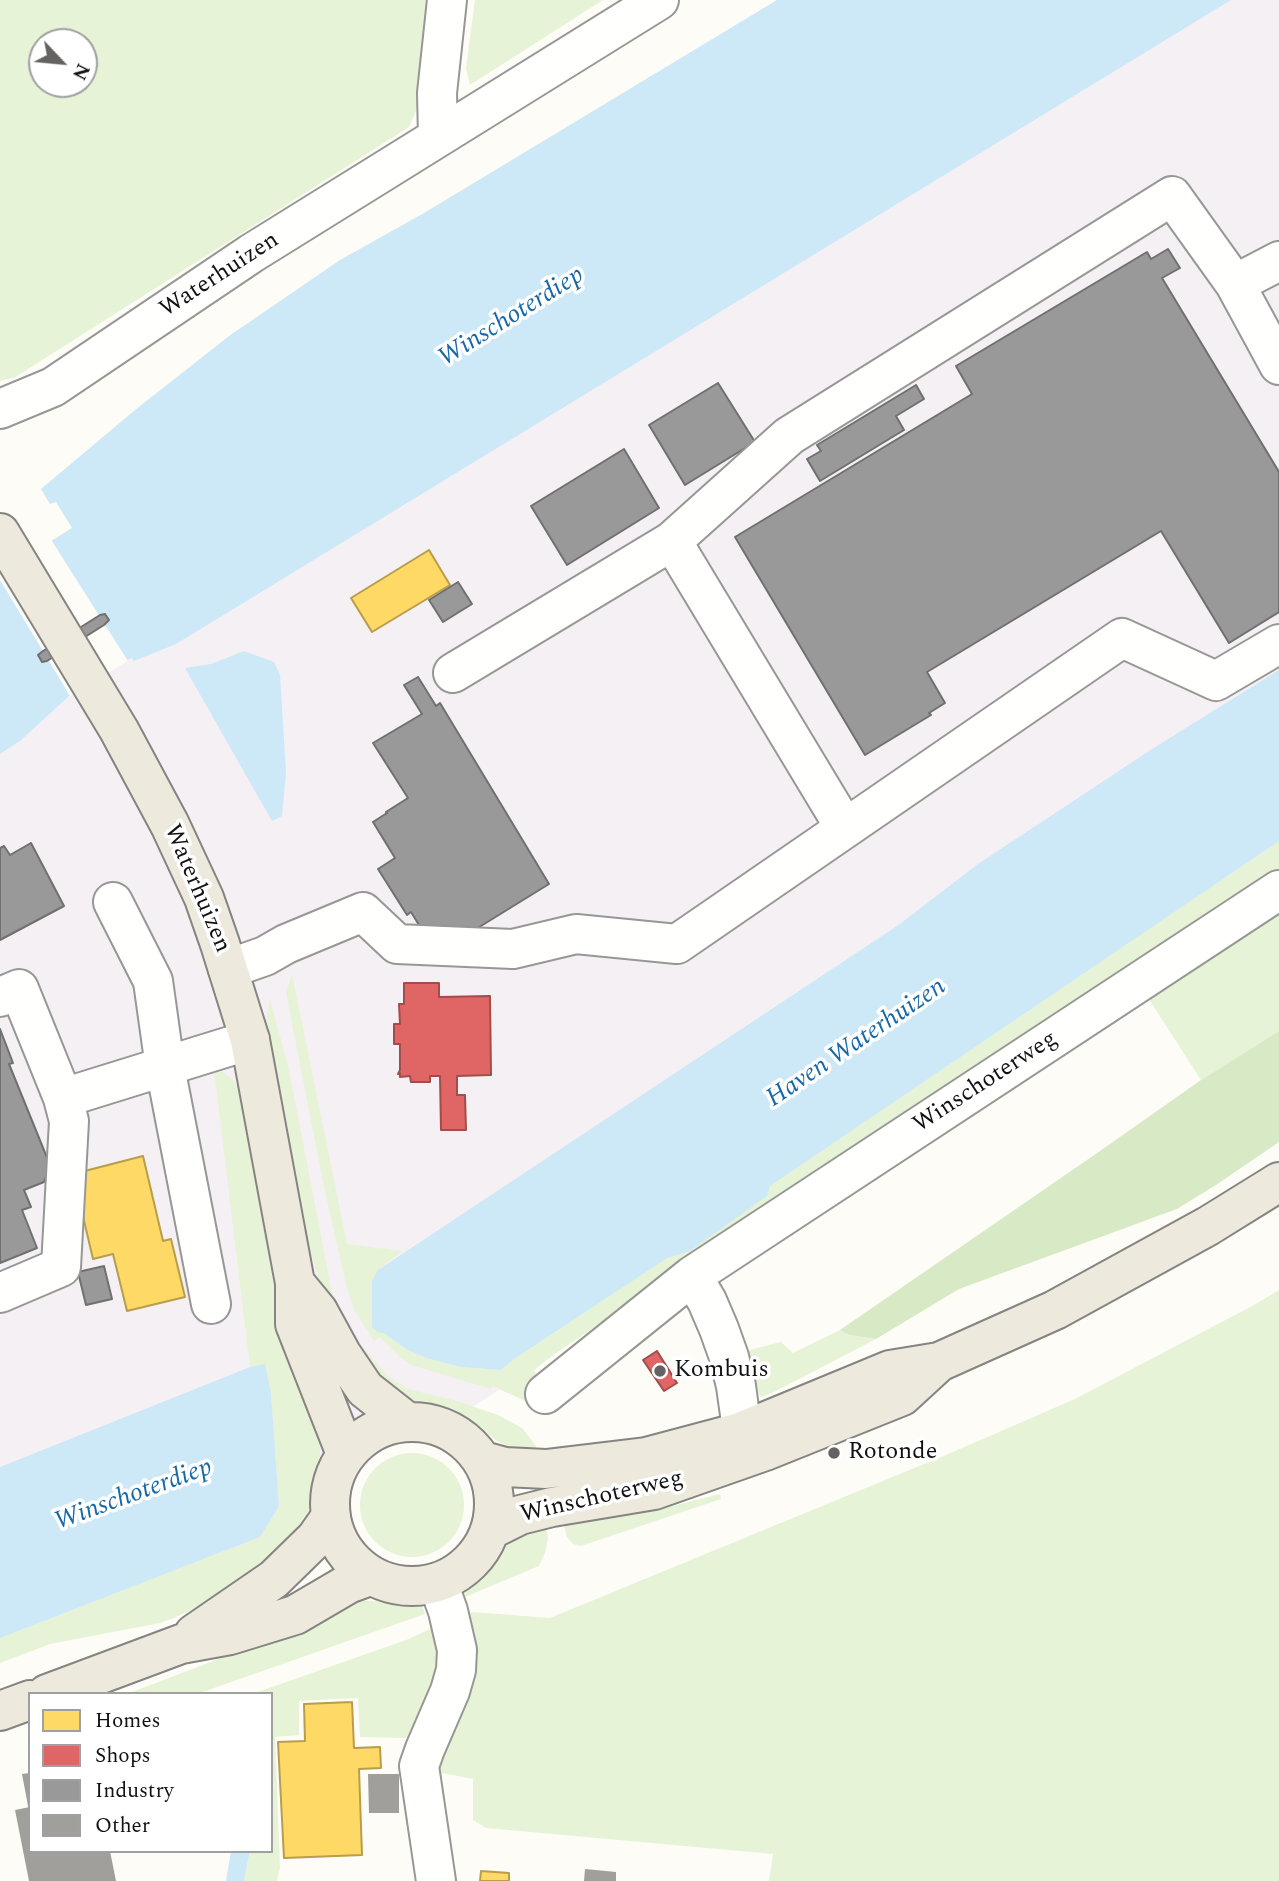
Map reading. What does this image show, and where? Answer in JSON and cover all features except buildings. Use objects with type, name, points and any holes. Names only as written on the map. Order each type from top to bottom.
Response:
[{"type":"main road","name":"Waterhuizen","points":[[8,545],[120,730],[170,825],[204,898],[250,1040],[295,1283],[295,1324],[346,1454]]},
{"type":"main road","name":"Winschoterweg","points":[[483,1461],[505,1467],[546,1469],[646,1457],[740,1432],[890,1370],[939,1362],[1055,1310],[1208,1226],[1279,1182]]},
{"type":"main road","name":"Waterhuizen","points":[[295,1283],[318,1311],[342,1355],[365,1389],[407,1422]]},
{"type":"main road","name":"Winschoterweg","points":[[490,1530],[520,1515],[552,1507],[654,1490],[765,1451],[902,1396],[939,1362]]},
{"type":"main road","points":[[407,1422],[429,1424],[450,1431],[474,1450],[483,1461],[495,1502],[490,1530],[471,1562],[438,1583],[403,1587],[370,1576],[348,1557],[340,1545],[330,1518],[329,1501],[337,1469],[346,1454],[379,1428],[407,1422]]},
{"type":"main road","points":[[181,1644],[274,1579],[316,1538],[330,1518]]},
{"type":"main road","points":[[52,1692],[181,1644],[229,1635],[295,1615],[348,1584],[370,1576]]},
{"type":"main road","points":[[0,1712],[28,1701]]},
{"type":"street","points":[[438,137],[437,93],[447,0]]},
{"type":"street","name":"Waterhuizen","points":[[0,409],[53,387],[252,253],[659,0]]},
{"type":"street","points":[[453,673],[672,541],[789,436],[1172,196],[1235,284],[1279,365]]},
{"type":"street","points":[[1235,284],[1279,261]]},
{"type":"street","points":[[672,541],[845,828]]},
{"type":"street","points":[[228,969],[265,956],[286,944],[363,912],[397,943],[513,949],[576,934],[677,944],[1122,638],[1216,681],[1279,644]]},
{"type":"street","name":"Winschoterweg","points":[[545,1394],[692,1276],[1279,890]]},
{"type":"street","points":[[113,902],[153,981],[165,1068],[211,1304]]},
{"type":"street","points":[[0,997],[19,989],[63,1098],[69,1121],[61,1267],[0,1293]]},
{"type":"street","points":[[63,1098],[250,1040]]},
{"type":"street","points":[[692,1276],[707,1301],[729,1357],[736,1386],[740,1432]]},
{"type":"street","points":[[436,1881],[419,1766],[450,1691],[456,1670],[457,1650],[452,1622],[438,1583]]},
{"type":"shaded area","points":[[1061,0],[1279,0],[1279,860],[461,1414],[414,1401],[366,1411],[350,1423],[320,1456],[309,1511],[262,1549],[0,1652],[0,678]]},
{"type":"green space","points":[[0,0],[429,0],[422,97],[409,127],[14,378],[0,381]]},
{"type":"green space","points":[[475,0],[603,0],[470,85],[466,68]]},
{"type":"green space","points":[[1279,841],[1279,879],[728,1236],[552,1356],[534,1370],[543,1389],[528,1402],[492,1386],[491,1389],[411,1365],[380,1337],[374,1341],[354,1309],[324,1187],[286,992],[292,974],[347,1244],[402,1251],[378,1270],[373,1281],[373,1316],[384,1332],[396,1342],[426,1358],[461,1367],[501,1370],[667,1257],[690,1251],[766,1196],[770,1186]]},
{"type":"green space","points":[[1279,906],[1279,1031],[1201,1080],[1145,993]]},
{"type":"green space","points":[[270,1000],[289,1070],[334,1302],[351,1334],[389,1377],[408,1389],[498,1415],[522,1428],[536,1447],[538,1455],[523,1453],[497,1441],[461,1414],[414,1401],[392,1390],[375,1374],[347,1339],[327,1305],[311,1253],[267,1030]]},
{"type":"green space","points":[[1279,1031],[1279,1142],[1216,1185],[1177,1209],[959,1289],[876,1339],[849,1335],[840,1330],[1201,1080]]},
{"type":"green space","points":[[214,1070],[221,1071],[233,1080],[244,1103],[257,1170],[278,1318],[319,1425],[320,1456],[306,1524],[297,1540],[212,1600],[176,1617],[160,1623],[50,1644],[0,1663],[0,1638],[260,1537],[279,1506],[271,1394],[265,1365],[250,1367]]},
{"type":"green space","points":[[1279,1290],[1279,1881],[769,1881],[773,1854],[486,1828],[473,1820],[473,1779],[437,1772],[465,1621],[472,1612],[550,1618],[1075,1399]]},
{"type":"green space","points":[[840,1330],[849,1335],[876,1339],[772,1393],[761,1397],[757,1389],[746,1392],[742,1352],[781,1342],[793,1353]]},
{"type":"green space","points":[[412,1453],[432,1457],[449,1468],[460,1485],[464,1505],[460,1525],[449,1542],[432,1553],[412,1557],[392,1553],[375,1542],[364,1525],[360,1505],[364,1485],[375,1468],[392,1457]]},
{"type":"green space","points":[[720,1494],[721,1499],[581,1546],[573,1544],[567,1537],[562,1517],[664,1508]]},
{"type":"green space","points":[[546,1522],[548,1539],[539,1566],[465,1597],[462,1593],[482,1575],[503,1548],[515,1538]]},
{"type":"green space","points":[[357,1600],[422,1604],[425,1614],[203,1692],[132,1692],[268,1640]]},
{"type":"green space","points":[[434,1627],[444,1646],[417,1735],[405,1738],[360,1737],[358,1698],[299,1701],[299,1735],[275,1737],[280,1868],[277,1881],[244,1881],[250,1853],[273,1853],[273,1692],[258,1692],[409,1639]]},
{"type":"water","name":"Winschoterdiep","points":[[777,0],[1231,0],[176,644],[134,661],[129,659],[70,695],[21,740],[0,754],[0,573],[72,528],[56,502],[50,504],[41,489],[229,336],[340,260],[424,213]]},
{"type":"water","points":[[244,651],[274,662],[280,675],[286,773],[282,816],[272,821],[185,668],[211,664]]},
{"type":"water","name":"Haven Waterhuizen","points":[[1279,670],[1279,841],[770,1186],[767,1196],[690,1251],[667,1258],[501,1370],[461,1367],[426,1358],[406,1349],[372,1327],[372,1281],[378,1270],[900,924],[978,864],[1149,751]]},
{"type":"water","name":"Winschoterdiep","points":[[265,1364],[271,1394],[279,1506],[260,1537],[0,1638],[0,1467],[250,1367]]},
{"type":"water","points":[[231,1853],[250,1853],[244,1881],[226,1881]]},
{"type":"pier","points":[[50,538],[128,661],[70,696],[0,580],[0,569]]},
{"type":"place","name":"Kombuis","points":[[660,1371]]},
{"type":"place","name":"Rotonde","points":[[834,1453]]}]
